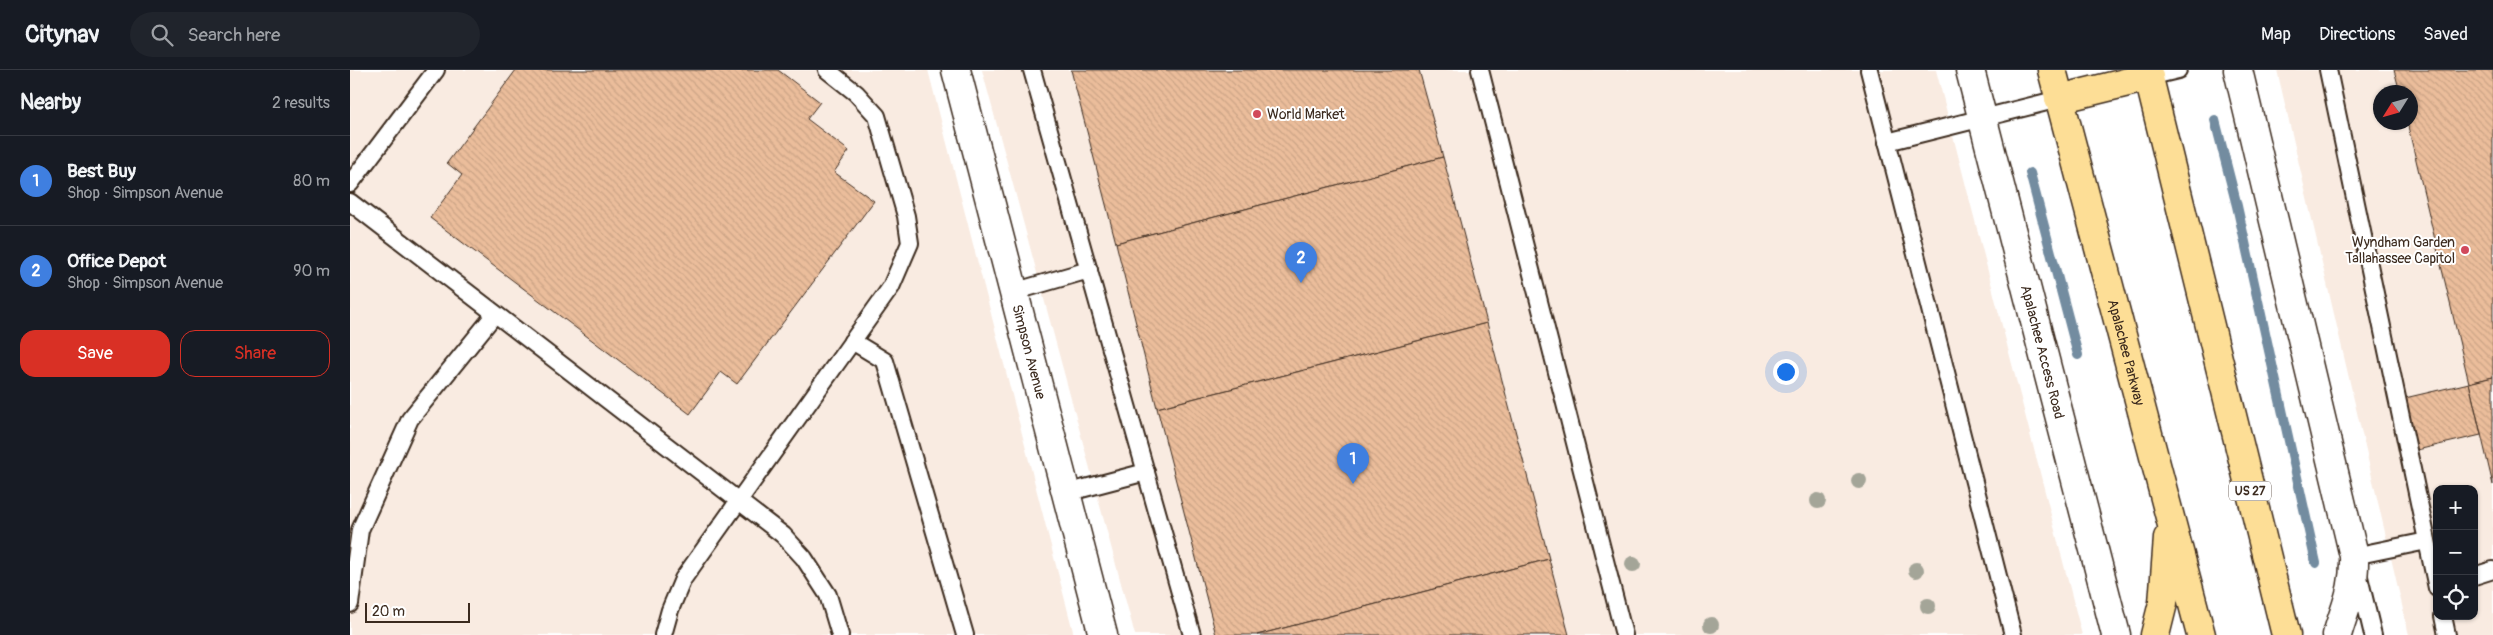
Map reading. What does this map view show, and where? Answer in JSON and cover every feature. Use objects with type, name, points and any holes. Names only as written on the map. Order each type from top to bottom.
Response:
[{"type":"main road","name":"Apalachee Parkway","points":[[2052,70],[2202,635]]},
{"type":"main road","points":[[2059,99],[2148,74]]},
{"type":"main road","name":"US 27","points":[[2148,74],[2286,635]]},
{"type":"main road","points":[[2155,635],[2163,603],[2166,574],[2168,506]]},
{"type":"street","name":"Simpson Avenue","points":[[956,70],[1103,635]]},
{"type":"street","name":"Apalachee Access Road","points":[[1970,70],[2116,635]]},
{"type":"street","points":[[2238,70],[2354,556],[2354,574],[2350,600],[2336,635]]},
{"type":"lane","points":[[350,184],[436,70]]},
{"type":"lane","points":[[663,635],[670,610],[683,579],[891,287],[910,243],[906,216],[877,116],[856,93],[827,70]]},
{"type":"lane","points":[[1032,70],[1192,635]]},
{"type":"lane","points":[[1480,70],[1624,635]]},
{"type":"lane","points":[[1868,70],[2013,635]]},
{"type":"lane","points":[[2148,74],[2178,70]]},
{"type":"lane","points":[[2328,70],[2434,575]]},
{"type":"lane","points":[[1887,142],[2059,99]]},
{"type":"lane","points":[[350,202],[783,535],[804,558],[828,595],[840,635]]},
{"type":"lane","points":[[1013,292],[1088,270]]},
{"type":"lane","points":[[350,604],[352,576],[360,530],[410,420],[495,314]]},
{"type":"lane","points":[[852,341],[885,361],[965,635]]},
{"type":"lane","points":[[1066,493],[1146,472]]},
{"type":"lane","points":[[2373,635],[2354,556],[2426,541]]},
{"type":"lane","points":[[2477,575],[2493,570]]},
{"type":"lane","points":[[2444,620],[2447,635]]},
{"type":"shaded area","points":[[350,70],[928,70],[1074,635],[350,635]]},
{"type":"shaded area","points":[[982,70],[1936,70],[2082,635],[1135,635]]},
{"type":"shaded area","points":[[2277,70],[2493,70],[2493,635],[2409,635]]},
{"type":"building","points":[[516,70],[778,70],[820,102],[807,119],[849,151],[834,172],[874,201],[737,384],[721,372],[690,414],[430,218],[462,175],[447,163]]},
{"type":"building","name":"World Market","points":[[1071,70],[1419,70],[1443,157],[1116,243]]},
{"type":"building","name":"Wyndham Garden Tallahassee Capitol","points":[[2394,70],[2493,70],[2493,377],[2469,383],[2409,130],[2418,130],[2418,85],[2398,85]]},
{"type":"building","points":[[1443,157],[1487,323],[1157,408],[1116,243]]},
{"type":"building","points":[[1487,323],[1549,559],[1257,635],[1216,635],[1157,408]]},
{"type":"building","points":[[2493,377],[2493,485],[2469,383]]},
{"type":"building","points":[[2469,383],[2481,435],[2417,450],[2405,398]]},
{"type":"building","points":[[1549,559],[1569,635],[1257,635]]},
{"type":"waterway","points":[[2215,120],[2237,206],[2316,563]]},
{"type":"waterway","points":[[2030,173],[2078,355]]},
{"type":"place","name":"World Market","points":[[1257,114]]},
{"type":"place","name":"Wyndham Garden Tallahassee Capitol","points":[[2465,250]]},
{"type":"place","name":"Office Depot","points":[[1301,283]]},
{"type":"place","name":"Best Buy","points":[[1353,484]]}]
